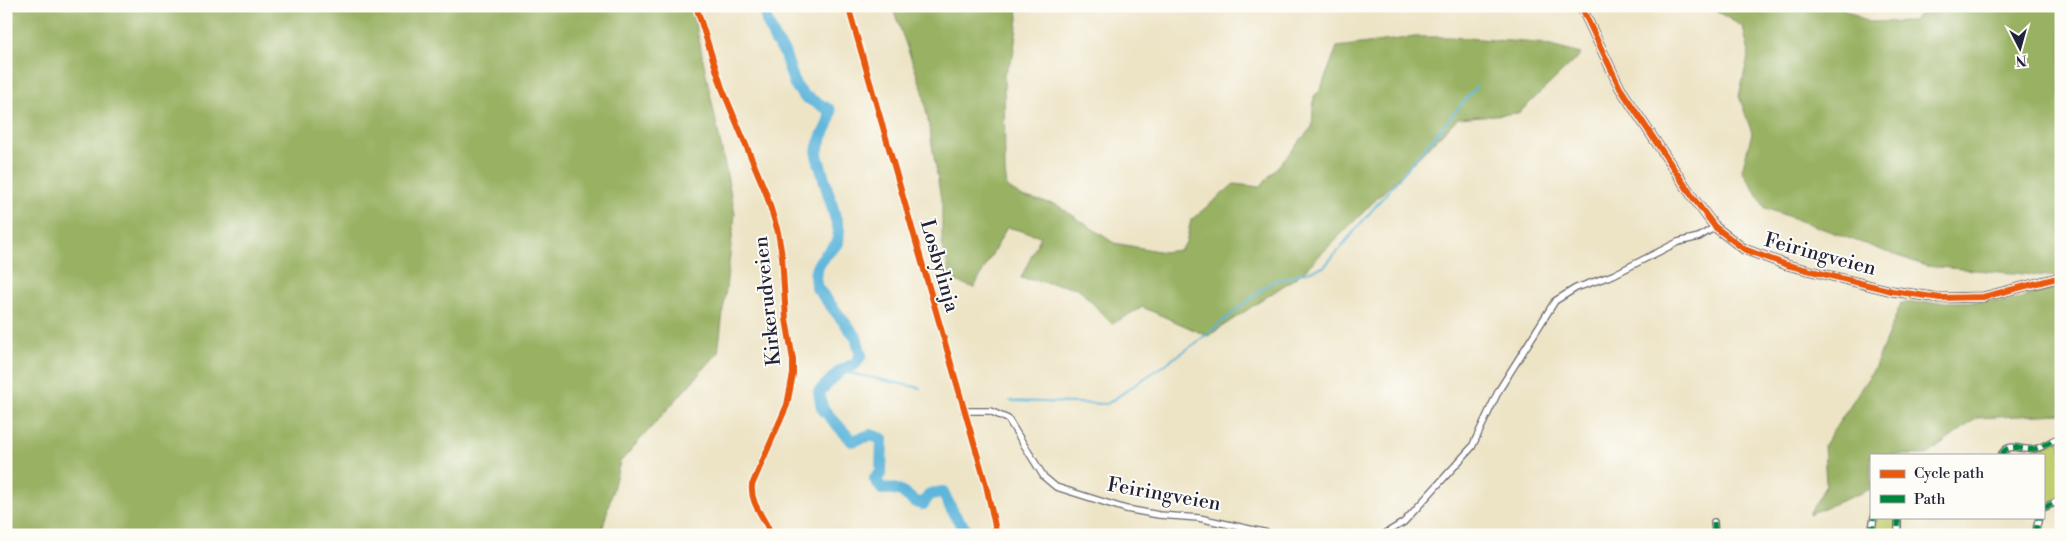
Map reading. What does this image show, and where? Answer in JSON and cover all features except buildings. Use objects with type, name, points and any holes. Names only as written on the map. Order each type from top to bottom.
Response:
[{"type":"street","name":"Kirkerudveien","points":[[696,6],[722,88],[766,193],[778,232],[782,256],[786,320],[794,360],[793,374],[787,405],[752,485],[752,492],[758,511],[771,535]]},
{"type":"street","name":"Feiringveien","points":[[1580,6],[1624,94],[1715,227],[1744,249],[1771,261],[1916,296],[1961,299],[1983,297],[2061,278]]},
{"type":"street","points":[[1383,535],[1404,522],[1472,447],[1499,390],[1555,301],[1576,288],[1614,275],[1678,242],[1699,237],[1715,227]]},
{"type":"street","name":"Feiringveien","points":[[964,411],[990,411],[1008,419],[1015,426],[1044,477],[1056,487],[1126,509],[1159,515],[1199,518],[1277,535]]},
{"type":"street","points":[[2002,454],[2004,450],[2013,446],[2038,452],[2047,442],[2061,437]]},
{"type":"street","points":[[2044,508],[2061,500]]},
{"type":"street","points":[[1871,535],[1874,518]]},
{"type":"street","points":[[1898,518],[1898,535]]},
{"type":"street","points":[[2035,535],[2039,518]]},
{"type":"street","points":[[1714,522],[1715,535]]},
{"type":"green space","points":[[6,6],[692,6],[735,214],[718,353],[620,462],[601,535],[6,535]]},
{"type":"green space","points":[[892,6],[1017,6],[1018,18],[1013,57],[1004,74],[1005,172],[1007,187],[1021,196],[1057,205],[1114,243],[1164,252],[1180,250],[1186,243],[1191,220],[1234,184],[1260,187],[1312,127],[1314,96],[1320,91],[1337,47],[1415,37],[1449,37],[1539,43],[1581,54],[1519,113],[1458,118],[1301,274],[1208,336],[1142,307],[1112,324],[1078,288],[1021,278],[1041,236],[1007,227],[974,288],[951,279],[942,243],[942,205],[923,91]]},
{"type":"green space","points":[[1708,6],[1838,6],[1868,22],[1913,21],[1927,6],[2061,6],[2061,277],[1926,266],[1765,208],[1742,170],[1752,133],[1739,96],[1749,53],[1743,27]]},
{"type":"green space","points":[[2061,287],[2061,414],[1977,418],[1928,454],[1870,454],[1870,489],[1809,514],[1826,485],[1824,445],[1874,369],[1901,303],[2009,301]]},
{"type":"green space","points":[[2061,440],[2061,498],[2044,505],[2044,454],[2041,454],[2045,445]]},
{"type":"green space","points":[[1878,518],[1896,518],[1897,535],[1873,535]]},
{"type":"waterway","points":[[763,6],[775,40],[784,52],[795,85],[804,96],[830,110],[829,122],[819,142],[817,155],[839,230],[838,243],[820,262],[815,274],[815,281],[817,288],[856,337],[861,355],[855,364],[840,371],[819,392],[822,408],[852,441],[871,435],[882,439],[881,473],[875,479],[882,489],[897,490],[912,500],[923,504],[930,494],[943,492],[955,516],[973,535]]},
{"type":"waterway","points":[[1010,401],[1107,404],[1196,343],[1271,282],[1324,267],[1477,86]]},
{"type":"waterway","points":[[840,371],[920,388]]},
{"type":"marked path","points":[[2002,454],[2012,447],[2035,449],[2061,437]]},
{"type":"marked path","points":[[2044,508],[2061,500]]},
{"type":"marked path","points":[[1871,535],[1874,518]]},
{"type":"marked path","points":[[1898,518],[1898,535]]},
{"type":"marked path","points":[[2035,535],[2039,518]]},
{"type":"marked path","points":[[1714,522],[1715,535]]},
{"type":"cycle path","points":[[696,6],[722,88],[766,193],[778,232],[782,256],[786,319],[793,360],[793,374],[787,405],[752,485],[753,499],[771,535]]},
{"type":"cycle path","name":"Losbylinja","points":[[848,6],[986,485],[997,535]]},
{"type":"cycle path","points":[[1581,6],[1620,88],[1694,199],[1715,227],[1744,249],[1787,265],[1892,291],[1940,298],[1983,297],[2061,277]]}]
